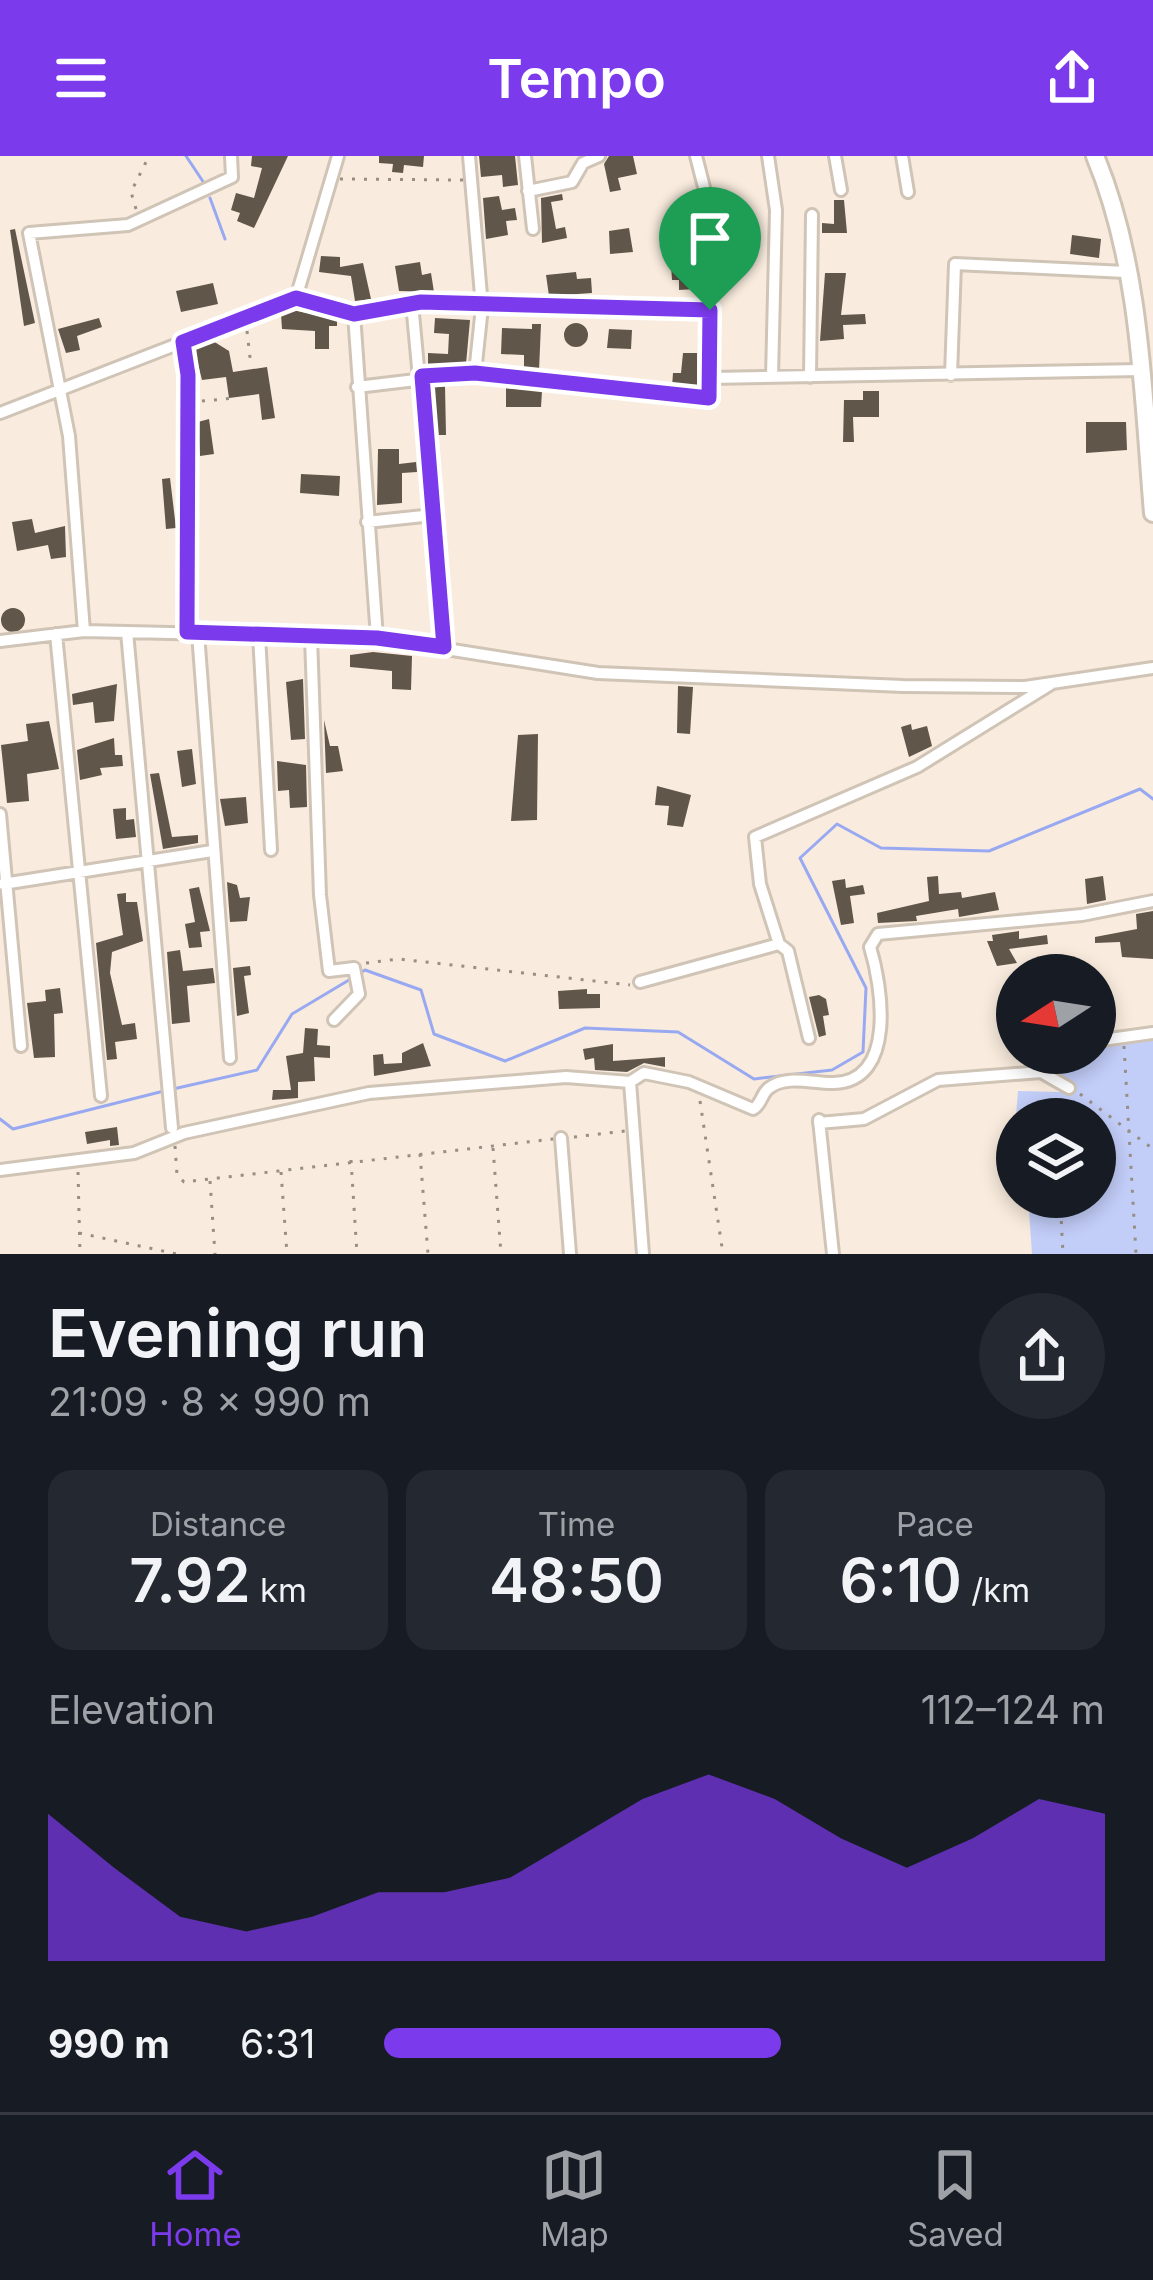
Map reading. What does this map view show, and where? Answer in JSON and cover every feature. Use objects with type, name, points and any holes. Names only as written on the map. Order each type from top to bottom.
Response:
[{"type":"main road","points":[[1101,158],[1118,216],[1132,302],[1153,513]]},
{"type":"street","points":[[84,631],[61,390],[29,233],[128,225],[232,177],[232,156]]},
{"type":"street","points":[[296,298],[338,156]]},
{"type":"street","points":[[469,156],[482,307],[475,373]]},
{"type":"street","points":[[524,156],[532,229]]},
{"type":"street","points":[[528,191],[572,182],[583,163],[599,156]]},
{"type":"street","points":[[357,388],[422,376],[475,373],[704,400],[710,378],[710,310],[706,195],[696,156]]},
{"type":"street","points":[[768,156],[776,210],[772,377]]},
{"type":"street","points":[[835,156],[841,190]]},
{"type":"street","points":[[902,156],[908,192]]},
{"type":"street","points":[[810,377],[812,215]]},
{"type":"street","points":[[951,375],[955,264],[1126,272]]},
{"type":"street","points":[[0,413],[296,298],[354,314],[412,303],[710,310]]},
{"type":"street","points":[[1132,302],[1153,300]]},
{"type":"street","points":[[412,303],[444,647]]},
{"type":"street","points":[[354,314],[377,638]]},
{"type":"street","points":[[183,342],[192,632],[230,1058]]},
{"type":"street","points":[[710,378],[1141,370]]},
{"type":"street","points":[[367,522],[433,515]]},
{"type":"street","points":[[0,641],[84,631],[377,638],[598,673],[903,686],[1054,682],[1153,668]]},
{"type":"street","points":[[128,632],[173,1132]]},
{"type":"street","points":[[56,634],[100,1096]]},
{"type":"street","points":[[259,635],[271,850]]},
{"type":"street","points":[[311,637],[320,895],[329,971],[354,970],[359,994],[334,1020]]},
{"type":"street","points":[[809,1038],[788,951],[779,944],[760,884],[754,837],[917,767],[1054,682]]},
{"type":"street","points":[[0,814],[21,1046]]},
{"type":"street","points":[[3,884],[212,851]]},
{"type":"street","points":[[0,1170],[134,1153],[173,1132],[369,1094],[566,1077],[630,1082],[644,1073],[759,1108],[766,1090],[786,1082],[839,1083],[858,1078],[879,1037],[881,991],[869,947],[878,934],[1082,915],[1153,902]]},
{"type":"street","points":[[640,982],[779,944]]},
{"type":"street","points":[[1116,1037],[1153,1033]]},
{"type":"street","points":[[833,1254],[819,1120],[864,1119],[938,1080],[1014,1074]]},
{"type":"street","points":[[1044,1074],[1069,1088]]},
{"type":"street","points":[[630,1082],[643,1254]]},
{"type":"street","points":[[561,1138],[571,1254]]},
{"type":"path","points":[[128,225],[136,217],[131,192],[149,156]]},
{"type":"path","points":[[332,179],[470,180]]},
{"type":"path","points":[[246,317],[251,366]]},
{"type":"path","points":[[188,402],[235,398]]},
{"type":"path","points":[[354,970],[399,959],[611,985],[640,982]]},
{"type":"path","points":[[1124,1036],[1136,1254]]},
{"type":"path","points":[[698,1087],[723,1254]]},
{"type":"path","points":[[1068,1098],[1069,1088],[1128,1125],[1153,1149]]},
{"type":"path","points":[[173,1132],[180,1180],[632,1130]]},
{"type":"path","points":[[492,1145],[501,1254]]},
{"type":"path","points":[[420,1153],[428,1254]]},
{"type":"path","points":[[351,1160],[357,1254]]},
{"type":"path","points":[[78,1163],[80,1254]]},
{"type":"path","points":[[281,1170],[287,1254]]},
{"type":"path","points":[[210,1179],[215,1254]]},
{"type":"path","points":[[1061,1218],[1063,1254]]},
{"type":"path","points":[[79,1233],[177,1254]]},
{"type":"shaded area","points":[[1153,1040],[1153,1254],[1032,1254],[1029,1218],[1116,1218],[1116,1098],[1017,1098],[1018,1091],[1061,1092],[1065,1080],[1055,1074],[1116,1074],[1116,1045]]},
{"type":"building","points":[[252,156],[288,156],[254,228],[237,221],[240,213],[231,210],[236,193],[254,198],[262,168],[251,166]]},
{"type":"building","points":[[379,156],[424,156],[423,167],[404,165],[403,173],[392,172],[393,164],[379,163]]},
{"type":"building","points":[[479,156],[515,156],[518,185],[503,187],[502,175],[481,177]]},
{"type":"building","points":[[609,156],[633,156],[637,174],[618,178],[621,190],[610,192],[604,164]]},
{"type":"building","points":[[562,194],[563,200],[551,202],[556,229],[565,227],[567,238],[542,243],[541,198]]},
{"type":"building","points":[[499,196],[502,210],[515,208],[517,220],[506,221],[508,235],[486,239],[483,198]]},
{"type":"building","points":[[834,200],[844,200],[847,233],[822,233],[822,223],[834,224]]},
{"type":"building","points":[[629,228],[633,252],[610,254],[609,231]]},
{"type":"building","points":[[15,229],[35,323],[24,326],[10,230]]},
{"type":"building","points":[[1072,235],[1101,239],[1099,258],[1070,254]]},
{"type":"building","points":[[321,256],[340,257],[340,267],[363,263],[371,299],[355,301],[351,276],[319,272]]},
{"type":"building","points":[[420,262],[422,275],[431,273],[434,292],[399,291],[395,266]]},
{"type":"building","points":[[695,263],[695,289],[679,290],[679,280],[672,280],[671,264]]},
{"type":"building","points":[[576,272],[577,279],[591,278],[592,293],[549,296],[546,275]]},
{"type":"building","points":[[825,273],[846,273],[841,315],[865,314],[866,324],[843,325],[844,339],[820,341]]},
{"type":"building","points":[[213,283],[218,304],[181,312],[176,291]]},
{"type":"building","points":[[292,310],[337,319],[337,326],[329,326],[329,349],[315,349],[315,331],[282,329],[281,314]]},
{"type":"building","points":[[99,318],[102,327],[77,336],[80,350],[66,353],[58,329]]},
{"type":"building","points":[[435,318],[470,320],[466,364],[428,369],[428,353],[448,354],[449,334],[434,333]]},
{"type":"building","points":[[576,323],[588,335],[576,347],[564,335]]},
{"type":"building","points":[[532,324],[541,324],[539,371],[524,369],[524,355],[501,354],[502,328],[532,329]]},
{"type":"building","points":[[609,329],[632,330],[631,349],[607,348]]},
{"type":"building","points":[[213,341],[229,351],[233,372],[267,367],[275,418],[262,420],[259,394],[229,398],[226,377],[202,380],[194,348]]},
{"type":"building","points":[[683,353],[697,353],[697,390],[672,387],[673,373],[681,373]]},
{"type":"building","points":[[445,386],[446,435],[434,435],[430,388]]},
{"type":"building","points":[[506,388],[542,391],[541,407],[506,407]]},
{"type":"building","points":[[863,391],[879,391],[879,417],[853,417],[854,442],[843,442],[844,400],[863,400]]},
{"type":"building","points":[[209,419],[214,454],[200,456],[198,422]]},
{"type":"building","points":[[1086,422],[1126,422],[1127,450],[1086,453]]},
{"type":"building","points":[[378,449],[399,449],[399,464],[416,462],[417,472],[402,473],[402,503],[377,505]]},
{"type":"building","points":[[301,474],[340,476],[339,496],[300,493]]},
{"type":"building","points":[[170,478],[176,528],[166,529],[162,479]]},
{"type":"building","points":[[32,519],[35,533],[65,526],[66,557],[51,559],[48,545],[17,551],[12,522]]},
{"type":"building","points":[[13,608],[22,611],[22,629],[13,632],[4,629],[1,620],[4,611]]},
{"type":"building","points":[[350,655],[412,656],[411,690],[392,689],[392,671],[350,667]]},
{"type":"building","points":[[303,679],[305,739],[291,740],[286,682]]},
{"type":"building","points":[[117,684],[114,721],[95,723],[93,702],[73,705],[72,694]]},
{"type":"building","points":[[678,686],[693,687],[690,734],[677,733]]},
{"type":"building","points":[[324,720],[330,746],[338,746],[343,771],[326,773]]},
{"type":"building","points":[[49,721],[59,769],[27,774],[29,801],[7,803],[1,745],[28,741],[26,724]]},
{"type":"building","points":[[911,724],[912,730],[927,726],[932,746],[909,757],[901,727]]},
{"type":"building","points":[[538,734],[537,820],[511,821],[518,735]]},
{"type":"building","points":[[114,738],[115,755],[122,755],[123,766],[100,768],[102,775],[80,780],[77,750]]},
{"type":"building","points":[[192,749],[196,784],[182,787],[177,751]]},
{"type":"building","points":[[277,761],[306,765],[307,807],[290,808],[289,790],[278,791]]},
{"type":"building","points":[[159,773],[172,837],[198,835],[198,843],[163,849],[150,774]]},
{"type":"building","points":[[657,786],[691,795],[683,827],[667,825],[669,806],[655,805]]},
{"type":"building","points":[[246,797],[248,823],[225,826],[220,799]]},
{"type":"building","points":[[126,808],[126,820],[134,819],[136,837],[116,839],[113,809]]},
{"type":"building","points":[[938,876],[939,894],[961,892],[962,898],[995,892],[999,910],[959,917],[958,909],[916,916],[917,921],[878,923],[877,913],[929,901],[927,877]]},
{"type":"building","points":[[1103,876],[1106,900],[1087,904],[1085,879]]},
{"type":"building","points":[[845,879],[846,888],[863,885],[865,894],[850,896],[854,923],[841,925],[832,881]]},
{"type":"building","points":[[227,882],[237,885],[240,898],[250,897],[247,921],[230,922]]},
{"type":"building","points":[[199,887],[210,931],[200,932],[202,947],[189,948],[185,924],[195,922],[189,889]]},
{"type":"building","points":[[126,893],[126,902],[137,902],[143,941],[112,952],[110,973],[122,1025],[135,1023],[137,1039],[115,1042],[117,1059],[107,1060],[96,943],[123,935],[117,894]]},
{"type":"building","points":[[1153,911],[1153,959],[1122,957],[1120,942],[1095,943],[1095,937],[1137,929],[1136,914]]},
{"type":"building","points":[[1019,931],[1019,939],[1047,935],[1048,944],[1009,949],[1012,954],[996,954],[996,964],[987,941],[993,941],[992,935]]},
{"type":"building","points":[[180,950],[183,971],[213,968],[215,983],[187,986],[190,1022],[172,1024],[167,952]]},
{"type":"building","points":[[250,966],[251,975],[244,976],[249,1013],[237,1016],[233,968]]},
{"type":"building","points":[[60,988],[63,1013],[54,1014],[55,1057],[34,1058],[27,1003],[46,1001],[45,990]]},
{"type":"building","points":[[587,989],[587,994],[600,994],[600,1008],[559,1009],[558,991]]},
{"type":"building","points":[[809,997],[826,999],[829,1015],[823,1016],[826,1035],[819,1037]]},
{"type":"building","points":[[305,1028],[318,1029],[317,1045],[330,1046],[330,1058],[314,1057],[315,1081],[298,1082],[298,1098],[272,1100],[273,1090],[291,1090],[286,1056],[303,1053]]},
{"type":"building","points":[[423,1043],[431,1066],[374,1076],[373,1055],[383,1054],[384,1064],[402,1063],[402,1053]]},
{"type":"building","points":[[613,1044],[613,1061],[665,1057],[665,1067],[644,1063],[627,1072],[595,1070],[594,1058],[585,1060],[583,1049]]},
{"type":"building","points":[[117,1127],[119,1145],[110,1146],[110,1140],[87,1144],[85,1132]]},
{"type":"waterway","points":[[186,156],[204,183]]},
{"type":"waterway","points":[[210,198],[225,239]]},
{"type":"waterway","points":[[357,975],[365,970],[421,990],[434,1034],[505,1061],[585,1028],[678,1032],[754,1079],[832,1070],[863,1052],[866,988],[800,858],[837,824],[881,848],[989,851],[1140,789],[1153,799]]},
{"type":"waterway","points":[[173,1089],[257,1070],[292,1014],[349,980]]},
{"type":"waterway","points":[[0,1119],[13,1129],[164,1091]]},
{"type":"route","points":[[296,298],[354,314],[421,302],[710,310],[709,398],[704,400],[475,373],[422,376],[444,647],[377,638],[187,632],[188,375],[183,342],[296,298]]}]
